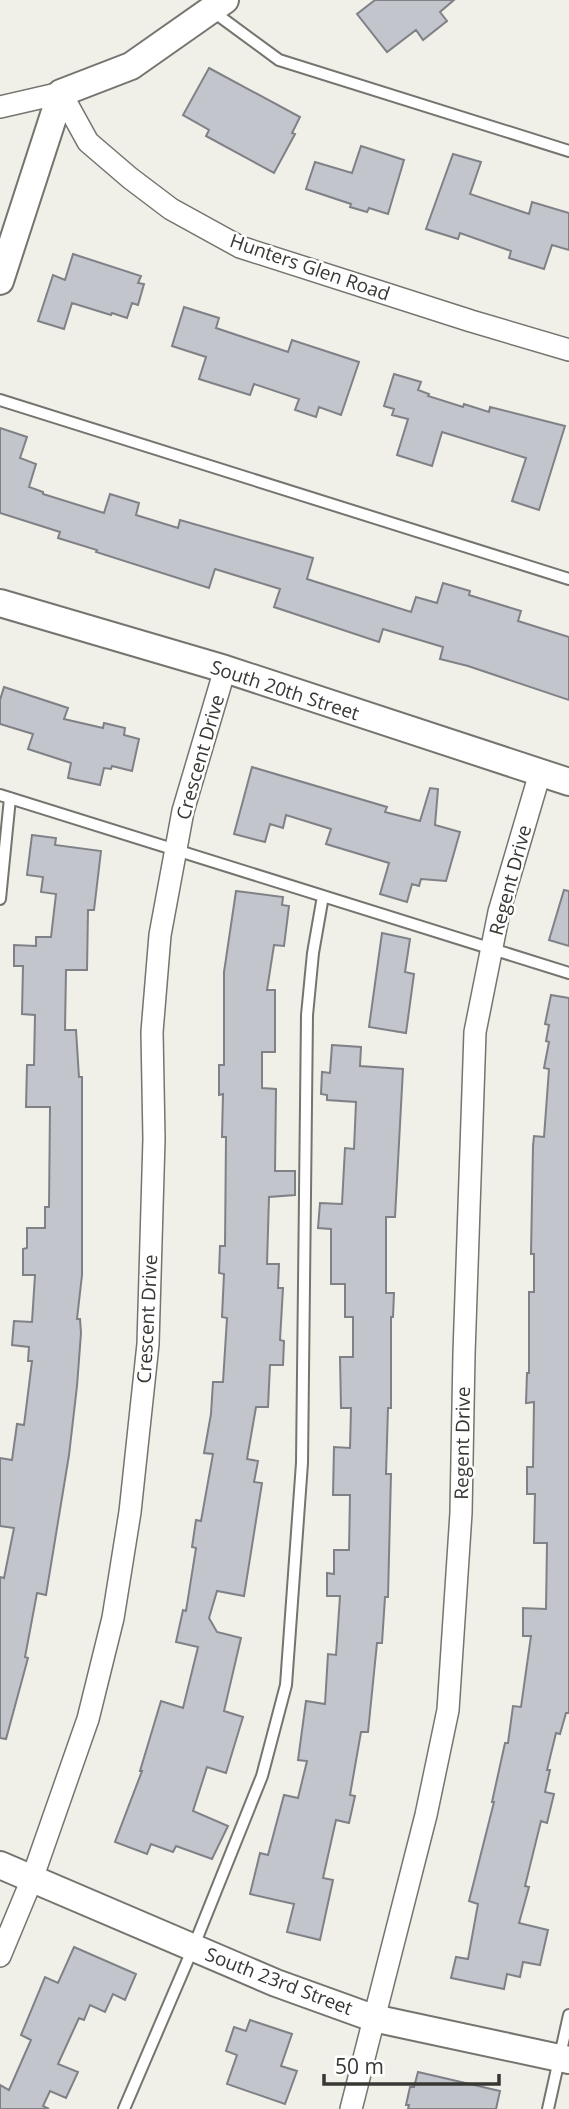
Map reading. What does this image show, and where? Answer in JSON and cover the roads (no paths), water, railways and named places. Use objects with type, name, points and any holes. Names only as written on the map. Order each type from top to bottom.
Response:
[{"type":"street","points":[[0,107],[61,93],[131,66],[218,5]]},
{"type":"street","points":[[0,281],[61,93]]},
{"type":"street","name":"Hunters Glen Road","points":[[61,93],[88,142],[172,209],[240,247],[569,350]]},
{"type":"street","name":"South 20th Street","points":[[0,603],[225,669],[569,782]]},
{"type":"street","name":"Crescent Drive","points":[[0,1956],[32,1879],[88,1719],[113,1618],[130,1512],[148,1344],[154,1139],[152,1032],[160,935],[183,811],[225,669]]},
{"type":"street","name":"Regent Drive","points":[[351,2109],[426,1815],[448,1710],[461,1513],[464,1327],[475,1031],[499,912],[540,773]]},
{"type":"street","name":"South 23rd Street","points":[[0,1865],[276,1983],[373,2018],[565,2059]]},
{"type":"lane","points":[[218,5],[279,60],[569,151]]},
{"type":"lane","points":[[0,400],[569,579]]},
{"type":"lane","points":[[0,899],[5,796],[569,973]]},
{"type":"lane","points":[[124,2109],[193,1948],[261,1776],[286,1685],[302,1463],[307,1015],[313,953],[323,896]]},
{"type":"lane","points":[[548,2109],[565,2059],[569,2015]]}]
